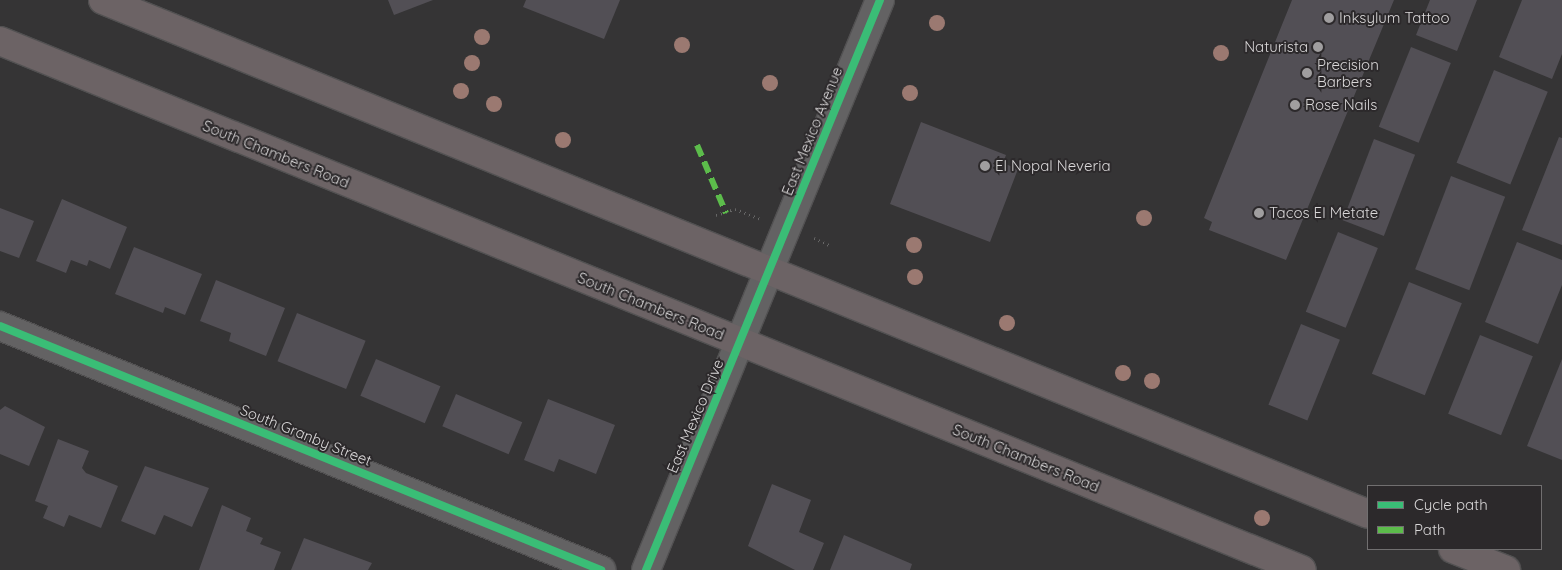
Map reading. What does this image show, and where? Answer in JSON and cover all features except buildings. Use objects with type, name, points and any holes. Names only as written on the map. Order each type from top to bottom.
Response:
[{"type":"main road","points":[[103,0],[1367,514]]},
{"type":"main road","name":"South Chambers Road","points":[[0,41],[1302,570]]},
{"type":"main road","points":[[1456,550],[1506,570]]},
{"type":"street","name":"East Mexico Avenue","points":[[769,272],[880,0]]},
{"type":"street","name":"East Mexico Drive","points":[[646,570],[769,272]]},
{"type":"street","name":"South Granby Street","points":[[0,326],[601,570]]},
{"type":"path","points":[[708,215],[735,209],[788,225],[829,245]]},
{"type":"marked path","points":[[697,145],[726,213]]},
{"type":"cycle path","points":[[646,570],[880,0]]},
{"type":"cycle path","points":[[0,326],[601,570]]},
{"type":"place","name":"Inksylum Tattoo","points":[[1329,18]]},
{"type":"place","name":"Naturista","points":[[1318,47]]},
{"type":"place","name":"Precision Barbers","points":[[1307,73]]},
{"type":"place","name":"Rose Nails","points":[[1295,105]]},
{"type":"place","name":"El Nopal Neveria","points":[[985,166]]},
{"type":"place","name":"Tacos El Metate","points":[[1259,213]]}]
